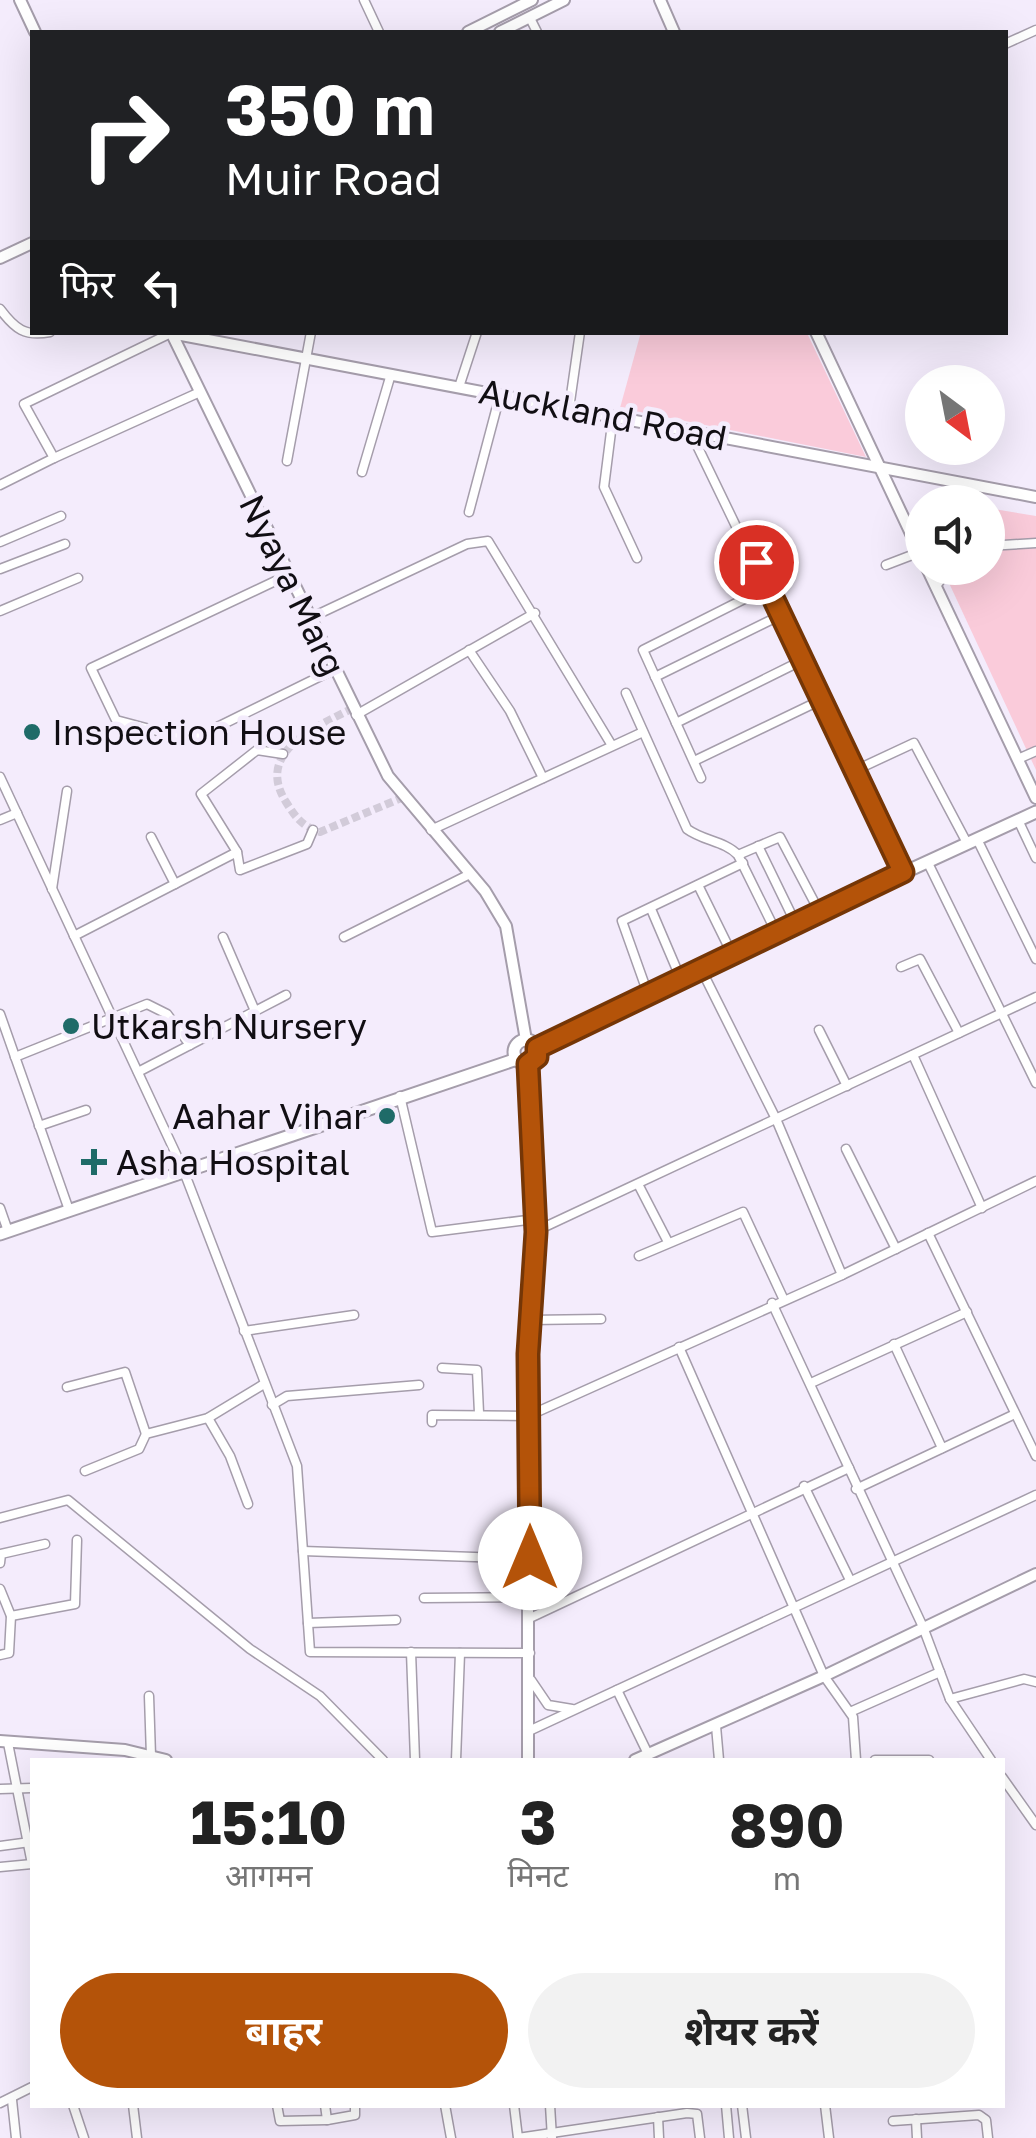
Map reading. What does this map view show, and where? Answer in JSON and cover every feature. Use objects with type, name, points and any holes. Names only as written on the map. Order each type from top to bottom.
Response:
[{"type":"main road","points":[[522,1061],[516,1046],[532,1044],[648,994],[1036,812]]},
{"type":"main road","points":[[4,1232],[400,1096],[537,1057],[532,1044]]},
{"type":"street","points":[[20,0],[34,30]]},
{"type":"street","points":[[364,0],[379,30]]},
{"type":"street","points":[[472,30],[532,0]]},
{"type":"street","points":[[504,30],[564,0]]},
{"type":"street","points":[[660,0],[673,30]]},
{"type":"street","points":[[530,18],[536,30]]},
{"type":"street","points":[[1008,43],[1036,30]]},
{"type":"street","points":[[0,258],[30,244]]},
{"type":"street","points":[[0,309],[17,329],[30,334]]},
{"type":"street","points":[[54,458],[24,404],[167,335]]},
{"type":"street","name":"Nyaya Marg","points":[[172,335],[388,776],[470,874],[506,926],[532,1044]]},
{"type":"street","name":"Auckland Road","points":[[182,335],[1036,497]]},
{"type":"street","points":[[287,462],[311,335]]},
{"type":"street","points":[[459,387],[475,335]]},
{"type":"street","points":[[570,408],[580,335]]},
{"type":"street","points":[[817,335],[905,520]]},
{"type":"street","points":[[362,472],[391,374]]},
{"type":"street","points":[[0,484],[200,392]]},
{"type":"street","points":[[470,512],[500,395]]},
{"type":"street","points":[[613,416],[604,487],[638,558]]},
{"type":"street","points":[[690,431],[903,872]]},
{"type":"street","points":[[0,542],[61,516]]},
{"type":"street","points":[[308,619],[481,540],[494,548],[611,744]]},
{"type":"street","points":[[1005,545],[1036,543]]},
{"type":"street","points":[[0,569],[65,544]]},
{"type":"street","points":[[886,565],[905,559]]},
{"type":"street","points":[[288,575],[91,668],[116,720],[192,740],[334,670]]},
{"type":"street","points":[[0,611],[78,578]]},
{"type":"street","points":[[936,586],[1036,798]]},
{"type":"street","points":[[701,778],[643,650],[768,587]]},
{"type":"street","points":[[356,714],[534,613]]},
{"type":"street","points":[[655,677],[781,615]]},
{"type":"street","points":[[469,650],[510,711],[543,778]]},
{"type":"street","points":[[676,723],[802,660]]},
{"type":"street","points":[[626,693],[687,830],[700,839],[730,846],[776,932]]},
{"type":"street","points":[[694,761],[820,701]]},
{"type":"street","points":[[431,830],[643,732]]},
{"type":"street","points":[[856,770],[914,744],[1036,960]]},
{"type":"street","points":[[283,754],[258,750],[201,794],[238,852],[240,870],[307,844],[313,830]]},
{"type":"street","points":[[1018,759],[1036,750]]},
{"type":"street","points":[[0,777],[183,1170],[297,1466],[310,1652],[530,1653]]},
{"type":"street","points":[[52,889],[67,791]]},
{"type":"street","points":[[0,820],[17,813]]},
{"type":"street","points":[[1018,820],[1036,858]]},
{"type":"street","points":[[151,837],[174,884]]},
{"type":"street","points":[[648,994],[622,920],[698,886],[758,846],[780,837],[818,912]]},
{"type":"street","points":[[758,846],[795,922]]},
{"type":"street","points":[[74,936],[238,852]]},
{"type":"street","points":[[928,861],[1036,1083]]},
{"type":"street","points":[[344,937],[470,874]]},
{"type":"street","points":[[698,886],[731,952]]},
{"type":"street","points":[[651,909],[680,977]]},
{"type":"street","points":[[222,937],[256,1011]]},
{"type":"street","points":[[901,967],[920,959],[960,1033]]},
{"type":"street","points":[[700,967],[776,1119],[842,1275]]},
{"type":"street","points":[[138,1072],[286,995]]},
{"type":"street","points":[[536,1232],[1036,997]]},
{"type":"street","points":[[15,1056],[148,1004],[167,1014],[190,1045]]},
{"type":"street","points":[[0,1014],[69,1210]]},
{"type":"street","points":[[819,1030],[847,1086]]},
{"type":"street","points":[[913,1055],[982,1208]]},
{"type":"street","points":[[522,1061],[536,1218],[528,1416],[528,1758]]},
{"type":"street","points":[[400,1096],[432,1232],[536,1218]]},
{"type":"street","points":[[40,1126],[86,1110]]},
{"type":"street","points":[[846,1149],[896,1249]]},
{"type":"street","points":[[432,1422],[432,1415],[528,1416],[783,1298],[842,1275],[1036,1181]]},
{"type":"street","points":[[638,1184],[668,1242]]},
{"type":"street","points":[[0,1208],[4,1232]]},
{"type":"street","points":[[639,1256],[743,1212],[783,1298]]},
{"type":"street","points":[[928,1232],[1036,1456]]},
{"type":"street","points":[[772,1303],[923,1626],[950,1698],[990,1758]]},
{"type":"street","points":[[810,1383],[967,1312]]},
{"type":"street","points":[[244,1331],[354,1315]]},
{"type":"street","points":[[530,1320],[601,1319]]},
{"type":"street","points":[[894,1344],[942,1448]]},
{"type":"street","points":[[679,1347],[824,1676],[850,1712],[856,1758]]},
{"type":"street","points":[[442,1368],[477,1370],[478,1413]]},
{"type":"street","points":[[67,1387],[124,1372],[146,1434],[139,1449],[84,1470]]},
{"type":"street","points":[[146,1434],[208,1418],[264,1384]]},
{"type":"street","points":[[272,1406],[287,1396],[419,1385]]},
{"type":"street","points":[[856,1489],[1015,1414]]},
{"type":"street","points":[[208,1418],[230,1456],[248,1504]]},
{"type":"street","points":[[530,1618],[848,1468]]},
{"type":"street","points":[[804,1486],[850,1580]]},
{"type":"street","points":[[531,1730],[1036,1495]]},
{"type":"street","points":[[0,1518],[68,1500],[250,1649],[320,1696],[380,1758]]},
{"type":"street","points":[[11,1616],[75,1604],[77,1540]]},
{"type":"street","points":[[0,1563],[0,1554],[45,1544]]},
{"type":"street","points":[[303,1552],[530,1558]]},
{"type":"street","points":[[639,1758],[824,1676],[1036,1574]]},
{"type":"street","points":[[0,1589],[11,1616],[9,1653],[0,1655]]},
{"type":"street","points":[[424,1598],[530,1598]]},
{"type":"street","points":[[308,1623],[396,1620]]},
{"type":"street","points":[[411,1652],[415,1758]]},
{"type":"street","points":[[456,1758],[460,1653]]},
{"type":"street","points":[[850,1712],[940,1672]]},
{"type":"street","points":[[950,1698],[1024,1679],[1036,1682]]},
{"type":"street","points":[[530,1680],[548,1705],[576,1709]]},
{"type":"street","points":[[617,1690],[648,1754]]},
{"type":"street","points":[[150,1696],[151,1756]]},
{"type":"street","points":[[716,1726],[719,1758]]},
{"type":"street","points":[[0,1846],[30,1842],[4,1742],[126,1750],[158,1758]]},
{"type":"street","points":[[1005,1780],[1036,1826]]},
{"type":"street","points":[[0,1789],[30,1788]]},
{"type":"street","points":[[0,1868],[30,1864]]},
{"type":"street","points":[[0,2103],[30,2089]]},
{"type":"street","points":[[12,2100],[16,2138]]},
{"type":"street","points":[[74,2108],[84,2138]]},
{"type":"street","points":[[133,2108],[137,2138]]},
{"type":"street","points":[[278,2108],[280,2121],[327,2120],[355,2115],[355,2108]]},
{"type":"street","points":[[325,2108],[327,2120]]},
{"type":"street","points":[[446,2108],[450,2138]]},
{"type":"street","points":[[514,2108],[518,2138],[697,2114],[700,2138]]},
{"type":"street","points":[[550,2108],[552,2134]]},
{"type":"street","points":[[726,2108],[729,2138]]},
{"type":"street","points":[[742,2108],[746,2138]]},
{"type":"street","points":[[826,2108],[830,2138]]},
{"type":"street","points":[[936,2108],[936,2117]]},
{"type":"street","points":[[893,2121],[980,2115],[986,2120],[988,2138]]},
{"type":"street","points":[[658,2117],[659,2138]]},
{"type":"street","points":[[916,2119],[917,2138]]},
{"type":"shaded area","points":[[640,335],[808,335],[866,457],[620,408]]},
{"type":"shaded area","points":[[1005,511],[1036,516],[1036,770],[950,585],[1005,585]]},
{"type":"tunnel","points":[[353,708],[308,733],[284,755],[278,768],[278,784],[286,802],[300,821],[320,832],[404,797]]},
{"type":"place","name":"Inspection House","points":[[32,732]]},
{"type":"place","name":"Utkarsh Nursery","points":[[71,1026]]},
{"type":"place","name":"Aahar Vihar","points":[[387,1116]]},
{"type":"place","name":"Asha Hospital","points":[[94,1162]]},
{"type":"route","points":[[530,1558],[528,1354],[536,1232],[528,1064],[537,1057],[537,1048],[611,1010],[903,872],[756,562]]}]
